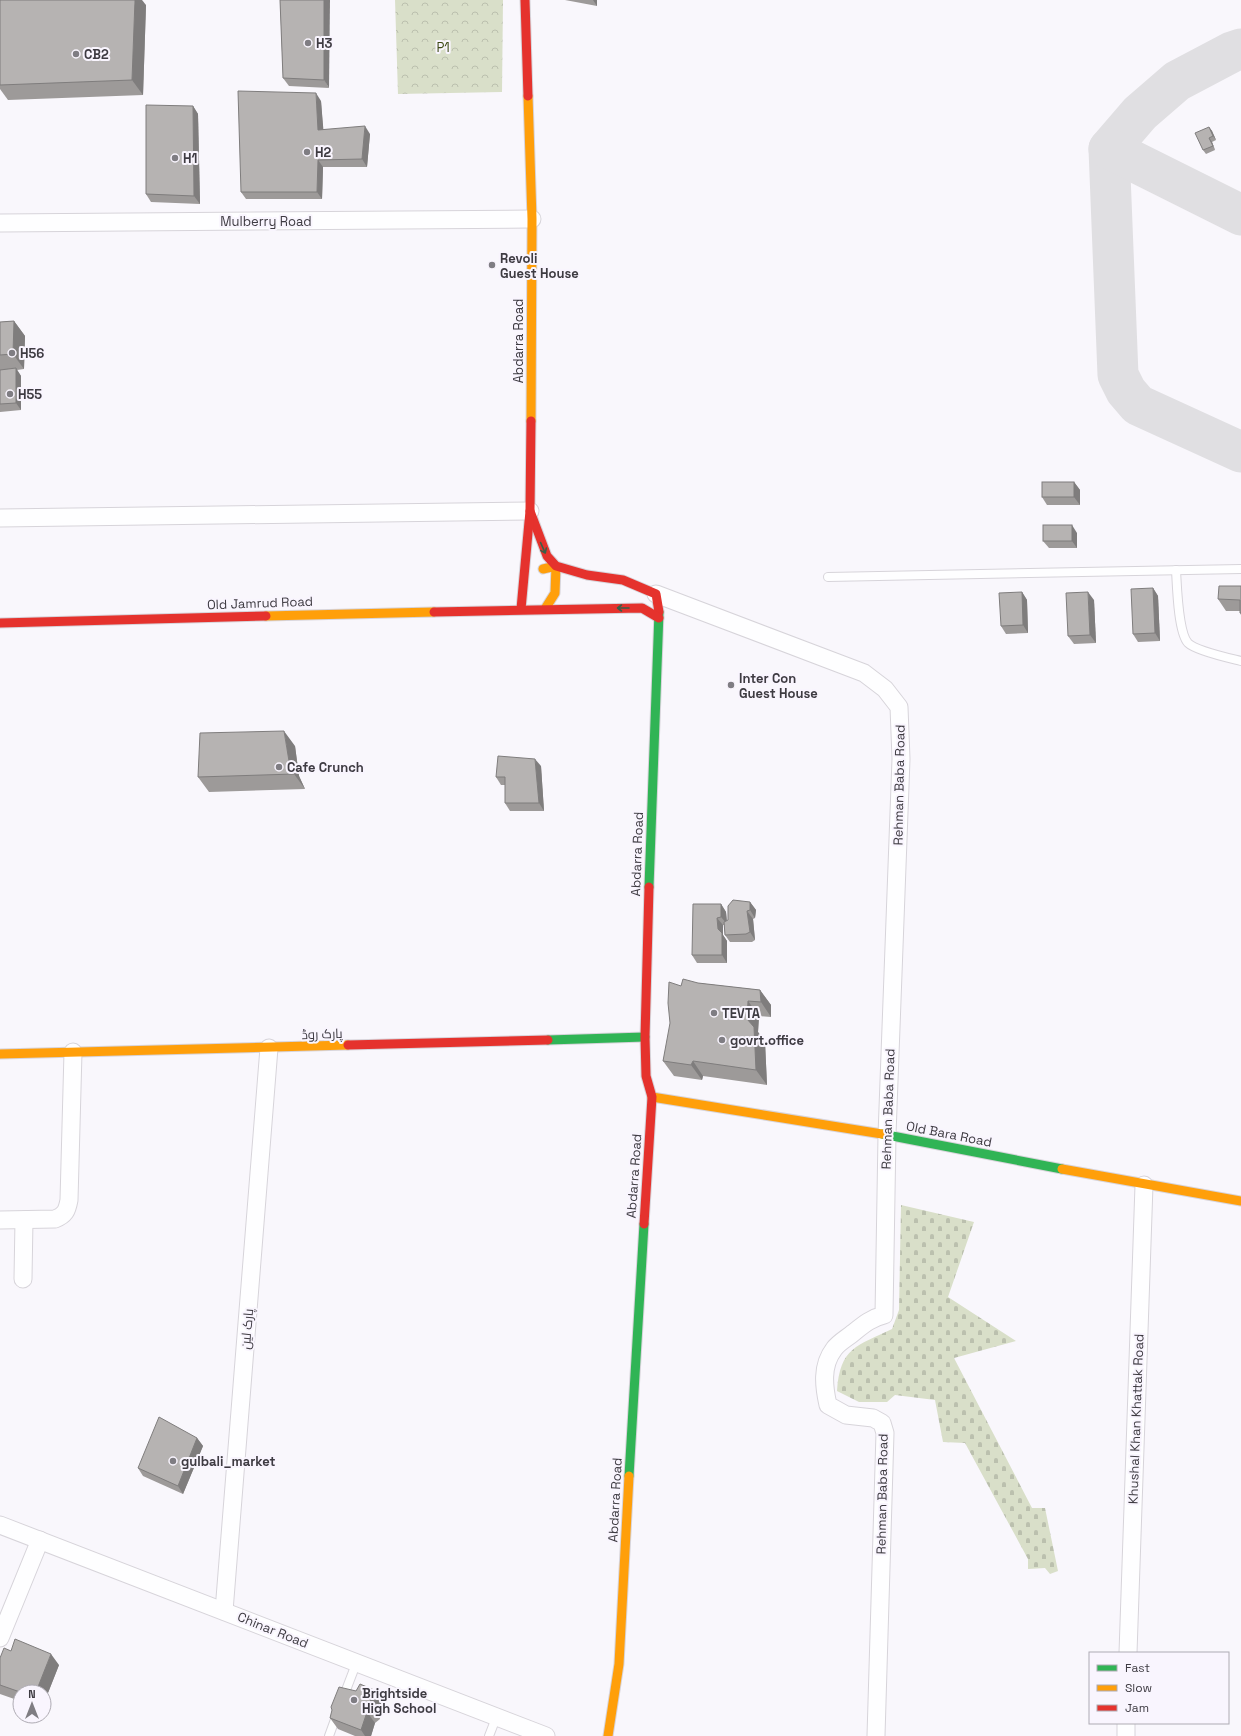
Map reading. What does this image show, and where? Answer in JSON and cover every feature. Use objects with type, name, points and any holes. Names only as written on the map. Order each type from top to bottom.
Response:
[{"type":"street","name":"Abdarra Road","points":[[521,609],[530,511],[532,219],[525,0]]},
{"type":"street","name":"Mulberry Road","points":[[0,223],[532,219]]},
{"type":"street","points":[[0,518],[530,511],[547,556],[556,566],[587,575],[623,580],[656,594],[659,618]]},
{"type":"street","points":[[524,585],[537,572],[556,566]]},
{"type":"street","points":[[546,609],[555,593],[556,566]]},
{"type":"street","name":"Rehman Baba Road","points":[[656,594],[864,673],[885,689],[900,707],[901,759],[886,1134],[884,1315],[875,1317],[866,1322],[834,1349],[828,1360],[824,1375],[824,1388],[828,1405],[846,1415],[873,1418],[882,1423],[885,1433],[876,1736]]},
{"type":"street","name":"Old Jamrud Road","points":[[0,623],[521,609],[642,608],[659,618]]},
{"type":"street","name":"Abdarra Road","points":[[608,1736],[619,1664],[652,1097],[646,1076],[645,1037],[650,827],[659,618]]},
{"type":"street","name":"پارک روڈ","points":[[0,1054],[645,1037]]},
{"type":"street","name":"پارک لین","points":[[224,1611],[269,1048]]},
{"type":"street","points":[[0,1220],[55,1219],[63,1216],[67,1211],[69,1200],[73,1052]]},
{"type":"street","name":"Old Bara Road","points":[[652,1097],[886,1134],[1144,1185],[1241,1201]]},
{"type":"street","name":"Khushal Khan Khattak Road","points":[[1128,1652],[1144,1185]]},
{"type":"street","points":[[23,1279],[24,1220]]},
{"type":"street","name":"Chinar Road","points":[[0,1525],[224,1611],[356,1664],[546,1736]]},
{"type":"street","points":[[0,1638],[40,1540]]},
{"type":"street","points":[[1126,1724],[1126,1736]]},
{"type":"lane","points":[[828,577],[1241,569]]},
{"type":"lane","points":[[1176,570],[1182,627],[1188,643],[1204,651],[1241,661]]},
{"type":"lane","points":[[329,1736],[356,1664]]},
{"type":"lane","points":[[489,1736],[496,1718]]},
{"type":"green space","name":"P1","points":[[395,0],[503,0],[502,92],[398,94]]},
{"type":"green space","points":[[901,1205],[974,1222],[948,1297],[1016,1341],[954,1358],[1032,1508],[1045,1508],[1058,1571],[1050,1574],[1045,1568],[1028,1569],[1028,1559],[965,1443],[943,1442],[935,1400],[895,1395],[887,1402],[859,1402],[837,1391],[839,1376],[846,1357],[860,1344],[892,1329],[899,1310]]},
{"type":"building","name":"CB2","points":[[0,0],[135,0],[132,80],[0,85]]},
{"type":"building","name":"H3","points":[[280,0],[324,0],[324,80],[283,78]]},
{"type":"building","name":"H2","points":[[238,91],[316,93],[318,130],[365,126],[362,159],[318,160],[317,192],[241,192]]},
{"type":"building","name":"H1","points":[[146,105],[193,106],[194,196],[146,194]]},
{"type":"building","points":[[1209,127],[1213,136],[1209,138],[1213,146],[1203,150],[1195,133]]},
{"type":"building","points":[[14,321],[13,354],[0,355],[0,322]]},
{"type":"building","points":[[16,368],[16,403],[0,404],[0,370]]},
{"type":"building","points":[[1042,482],[1074,482],[1074,497],[1042,497]]},
{"type":"building","points":[[1043,525],[1072,525],[1072,541],[1043,541]]},
{"type":"building","points":[[1219,586],[1241,586],[1241,613],[1240,600],[1218,599]]},
{"type":"building","points":[[1153,588],[1155,633],[1133,634],[1131,589]]},
{"type":"building","points":[[1022,592],[1023,625],[1001,626],[999,593]]},
{"type":"building","points":[[1088,592],[1090,635],[1068,636],[1066,593]]},
{"type":"building","points":[[284,731],[289,761],[294,774],[198,777],[200,733]]},
{"type":"building","points":[[498,756],[535,759],[539,803],[505,803],[505,777],[496,777]]},
{"type":"building","points":[[733,900],[750,902],[750,910],[747,911],[750,932],[746,934],[725,935],[724,922],[728,920],[728,906]]},
{"type":"building","points":[[693,904],[721,904],[721,917],[717,918],[718,929],[722,933],[722,955],[692,955]]},
{"type":"building","name":"govrt.office","points":[[683,979],[698,983],[760,990],[761,1002],[748,1001],[747,1019],[754,1027],[756,1070],[693,1061],[691,1065],[663,1061],[670,1023],[668,1003],[669,982],[681,986]]},
{"type":"building","name":"gulbali_market","points":[[159,1417],[197,1438],[178,1486],[138,1468]]},
{"type":"building","points":[[15,1639],[51,1654],[39,1684],[12,1684],[12,1689],[0,1685],[0,1658],[4,1648],[11,1651]]},
{"type":"building","points":[[360,1684],[374,1690],[370,1702],[372,1708],[367,1712],[361,1730],[330,1718],[332,1710],[331,1707],[339,1687],[356,1691]]},
{"type":"taxiway","points":[[1241,49],[1232,52],[1177,81],[1140,113],[1109,149],[1118,375],[1126,391],[1138,405],[1241,452]]},
{"type":"taxiway","points":[[1109,149],[1241,215]]},
{"type":"traffic: fast","points":[[649,887],[659,612]]},
{"type":"traffic: fast","points":[[548,1040],[645,1037]]},
{"type":"traffic: fast","points":[[882,1134],[1062,1169]]},
{"type":"traffic: fast","points":[[629,1476],[644,1224]]},
{"type":"traffic: slow","points":[[528,96],[532,219],[531,421]]},
{"type":"traffic: slow","points":[[543,569],[556,566],[555,593],[545,609]]},
{"type":"traffic: slow","points":[[266,616],[434,612]]},
{"type":"traffic: slow","points":[[0,1054],[348,1045]]},
{"type":"traffic: slow","points":[[652,1097],[882,1134]]},
{"type":"traffic: slow","points":[[1062,1169],[1241,1201]]},
{"type":"traffic: slow","points":[[608,1736],[619,1664],[629,1476]]},
{"type":"traffic: jam","points":[[525,0],[528,96]]},
{"type":"traffic: jam","points":[[521,609],[530,511],[531,421]]},
{"type":"traffic: jam","points":[[530,511],[547,556],[556,566],[587,575],[623,580],[656,594],[659,612]]},
{"type":"traffic: jam","points":[[434,612],[642,608],[659,618]]},
{"type":"traffic: jam","points":[[0,623],[266,616]]},
{"type":"traffic: jam","points":[[644,1224],[652,1097],[646,1076],[645,1037],[649,887]]},
{"type":"traffic: jam","points":[[348,1045],[548,1040]]},
{"type":"place","name":"H3","points":[[308,43]]},
{"type":"place","name":"CB2","points":[[76,54]]},
{"type":"place","name":"H2","points":[[307,152]]},
{"type":"place","name":"H1","points":[[175,158]]},
{"type":"place","name":"Revoli Guest House","points":[[492,265]]},
{"type":"place","name":"H56","points":[[12,353]]},
{"type":"place","name":"H55","points":[[10,394]]},
{"type":"place","name":"Inter Con Guest House","points":[[731,685]]},
{"type":"place","name":"Cafe Crunch","points":[[279,767]]},
{"type":"place","name":"TEVTA","points":[[714,1013]]},
{"type":"place","name":"govrt.office","points":[[722,1040]]},
{"type":"place","name":"gulbali_market","points":[[173,1461]]},
{"type":"place","name":"Brightside High School","points":[[354,1700]]}]
